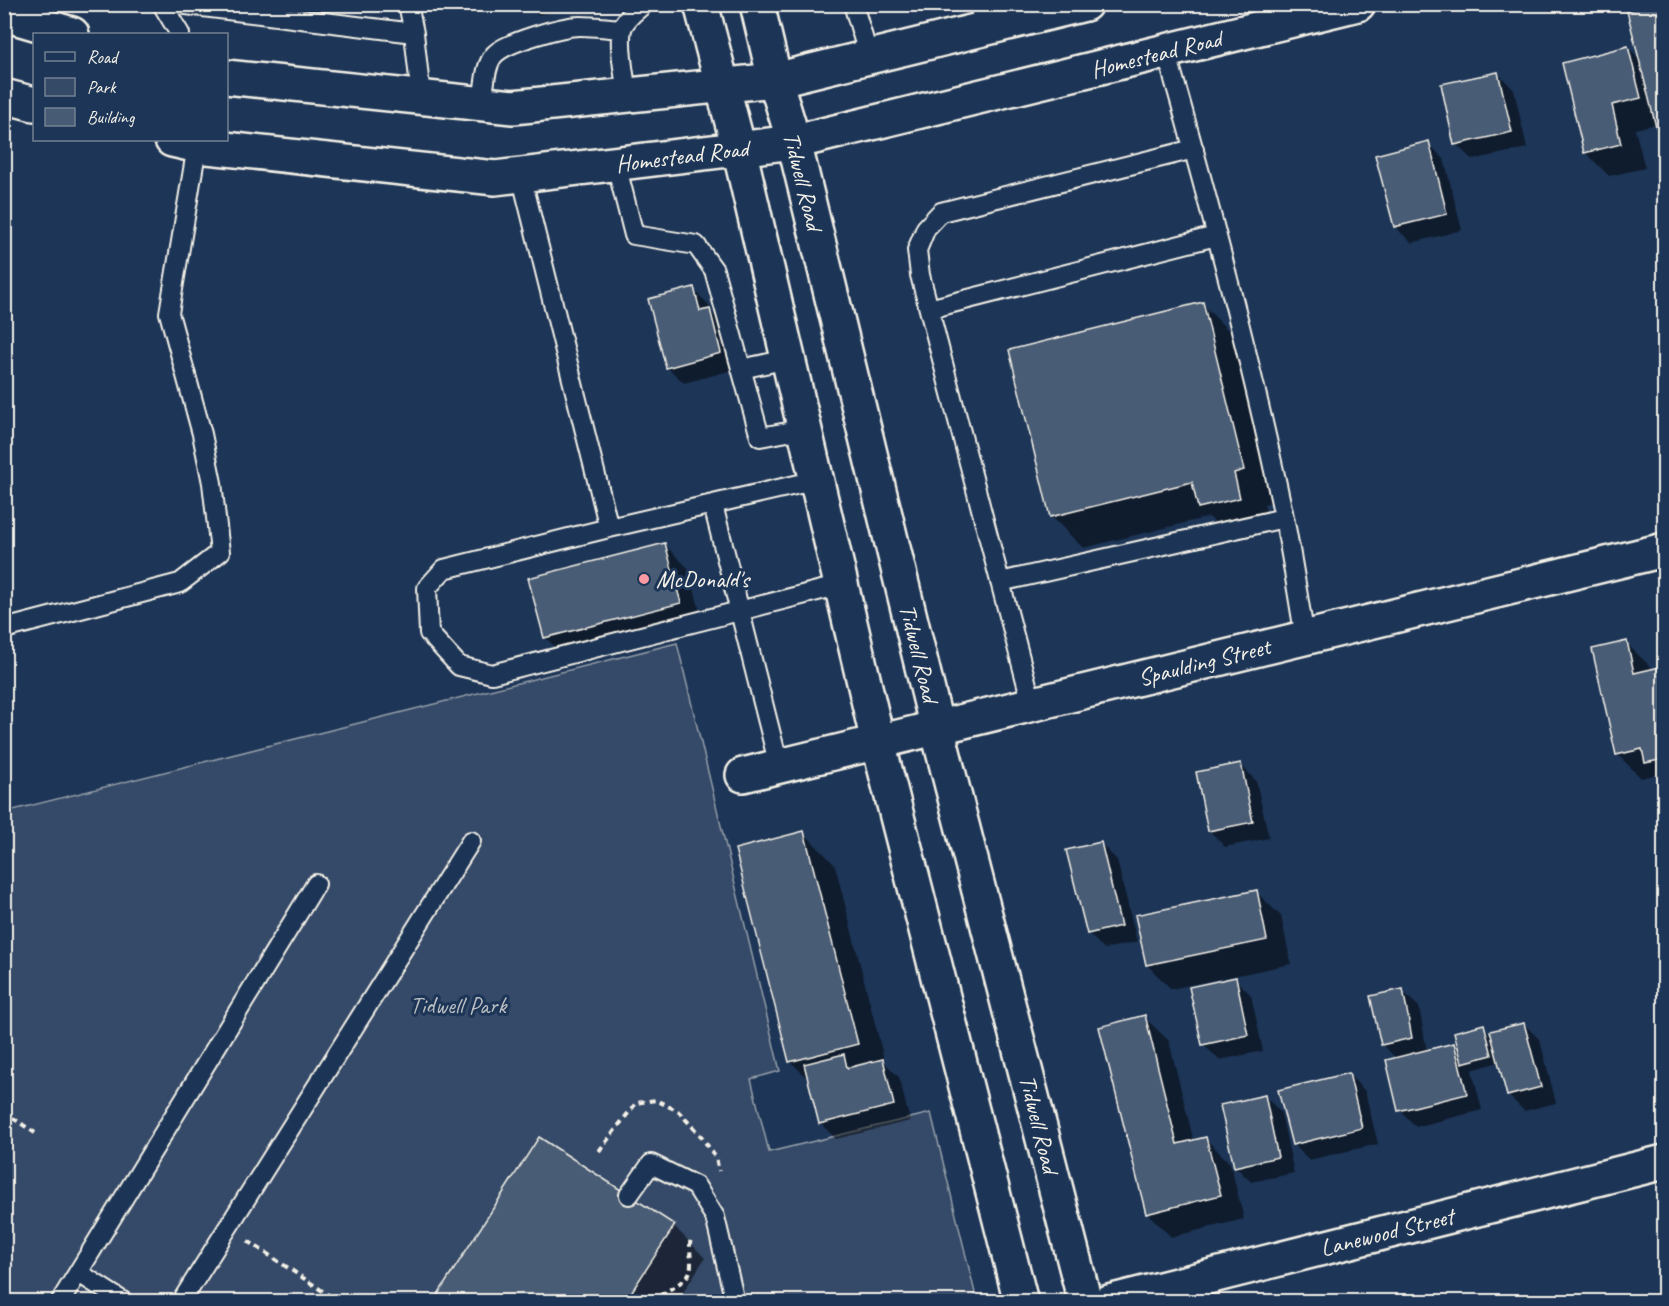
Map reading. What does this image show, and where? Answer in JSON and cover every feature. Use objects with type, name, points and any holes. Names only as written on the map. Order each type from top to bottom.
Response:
[{"type":"main road","points":[[701,4],[739,149],[878,742],[1021,1302]]},
{"type":"main road","name":"Tidwell Road","points":[[757,4],[775,80],[794,142],[937,728],[1085,1302]]},
{"type":"main road","points":[[228,77],[513,106],[775,80],[869,57],[982,17],[1085,4]]},
{"type":"main road","name":"Homestead Road","points":[[189,142],[495,178],[616,164],[794,142],[1166,51],[1264,16],[1358,4]]},
{"type":"main road","points":[[4,14],[69,33]]},
{"type":"main road","points":[[4,96],[33,104]]},
{"type":"main road","name":"Spaulding Street","points":[[743,775],[1665,550]]},
{"type":"main road","name":"Lanewood Street","points":[[1109,1302],[1665,1162]]},
{"type":"lane","points":[[162,4],[179,33]]},
{"type":"lane","points":[[178,4],[312,13],[414,33]]},
{"type":"lane","points":[[408,4],[414,33],[421,97]]},
{"type":"lane","points":[[627,95],[622,29],[633,13],[644,4]]},
{"type":"lane","points":[[853,4],[869,57]]},
{"type":"lane","points":[[482,103],[489,64],[496,53],[511,45],[534,36],[577,26],[622,29]]},
{"type":"lane","points":[[1166,51],[1194,149],[1252,377],[1284,518],[1305,638]]},
{"type":"lane","points":[[4,629],[180,583],[220,552],[212,483],[202,434],[169,314],[189,142]]},
{"type":"lane","points":[[1032,704],[920,275],[917,250],[926,228],[941,212],[1194,149]]},
{"type":"lane","points":[[616,164],[634,235],[696,245],[714,270],[760,437],[804,429]]},
{"type":"lane","points":[[521,175],[609,528]]},
{"type":"lane","points":[[929,309],[1216,236]]},
{"type":"lane","points":[[741,369],[788,359]]},
{"type":"lane","points":[[817,480],[444,569],[427,588],[429,633],[459,666],[492,674],[841,585]]},
{"type":"lane","points":[[713,505],[779,765]]},
{"type":"lane","points":[[1000,582],[1284,518]]},
{"type":"lane","points":[[181,1302],[471,841]]},
{"type":"lane","points":[[60,1302],[316,884]]},
{"type":"lane","points":[[629,1195],[651,1164],[696,1186],[715,1217],[735,1302]]},
{"type":"lane","points":[[79,1273],[124,1302]]},
{"type":"path","points":[[4,1112],[38,1135]]},
{"type":"path","points":[[228,1227],[339,1302]]},
{"type":"green space","name":"Tidwell Park","points":[[677,643],[780,1071],[751,1079],[769,1152],[931,1113],[977,1301],[5,1302],[5,812]]},
{"type":"building","points":[[1652,4],[1664,4],[1664,146],[1661,147],[1627,11]]},
{"type":"building","points":[[1628,46],[1641,98],[1612,105],[1621,144],[1584,153],[1562,63]]},
{"type":"building","points":[[1498,72],[1512,132],[1454,145],[1441,84]]},
{"type":"building","points":[[1429,141],[1447,214],[1394,227],[1375,155]]},
{"type":"building","points":[[694,287],[700,311],[710,309],[721,353],[666,368],[648,299]]},
{"type":"building","points":[[1203,302],[1244,470],[1234,473],[1240,498],[1198,508],[1192,482],[1050,517],[1009,350]]},
{"type":"building","points":[[665,543],[681,603],[544,638],[528,578]]},
{"type":"building","points":[[1627,641],[1634,673],[1664,666],[1664,759],[1645,763],[1642,749],[1616,755],[1592,649]]},
{"type":"building","points":[[1241,763],[1253,822],[1208,831],[1196,772]]},
{"type":"building","points":[[804,831],[858,1044],[789,1062],[735,849]]},
{"type":"building","points":[[1101,842],[1121,926],[1087,934],[1066,850]]},
{"type":"building","points":[[1257,890],[1267,940],[1146,965],[1135,915]]},
{"type":"building","points":[[1236,977],[1248,1035],[1202,1045],[1189,987]]},
{"type":"building","points":[[1403,989],[1412,1038],[1381,1045],[1370,996]]},
{"type":"building","points":[[1145,1015],[1177,1144],[1206,1137],[1221,1195],[1146,1214],[1099,1027]]},
{"type":"building","points":[[1524,1023],[1541,1087],[1507,1096],[1490,1031]]},
{"type":"building","points":[[1484,1024],[1492,1055],[1462,1063],[1454,1032]]},
{"type":"building","points":[[1454,1043],[1467,1094],[1398,1111],[1386,1060]]},
{"type":"building","points":[[844,1054],[847,1068],[883,1059],[894,1105],[819,1124],[804,1064]]},
{"type":"building","points":[[1349,1073],[1362,1128],[1292,1145],[1278,1090]]},
{"type":"building","points":[[1265,1095],[1278,1157],[1234,1167],[1220,1105]]},
{"type":"building","points":[[539,1137],[675,1225],[625,1302],[433,1302]]},
{"type":"place","name":"McDonald's","points":[[644,579]]}]
